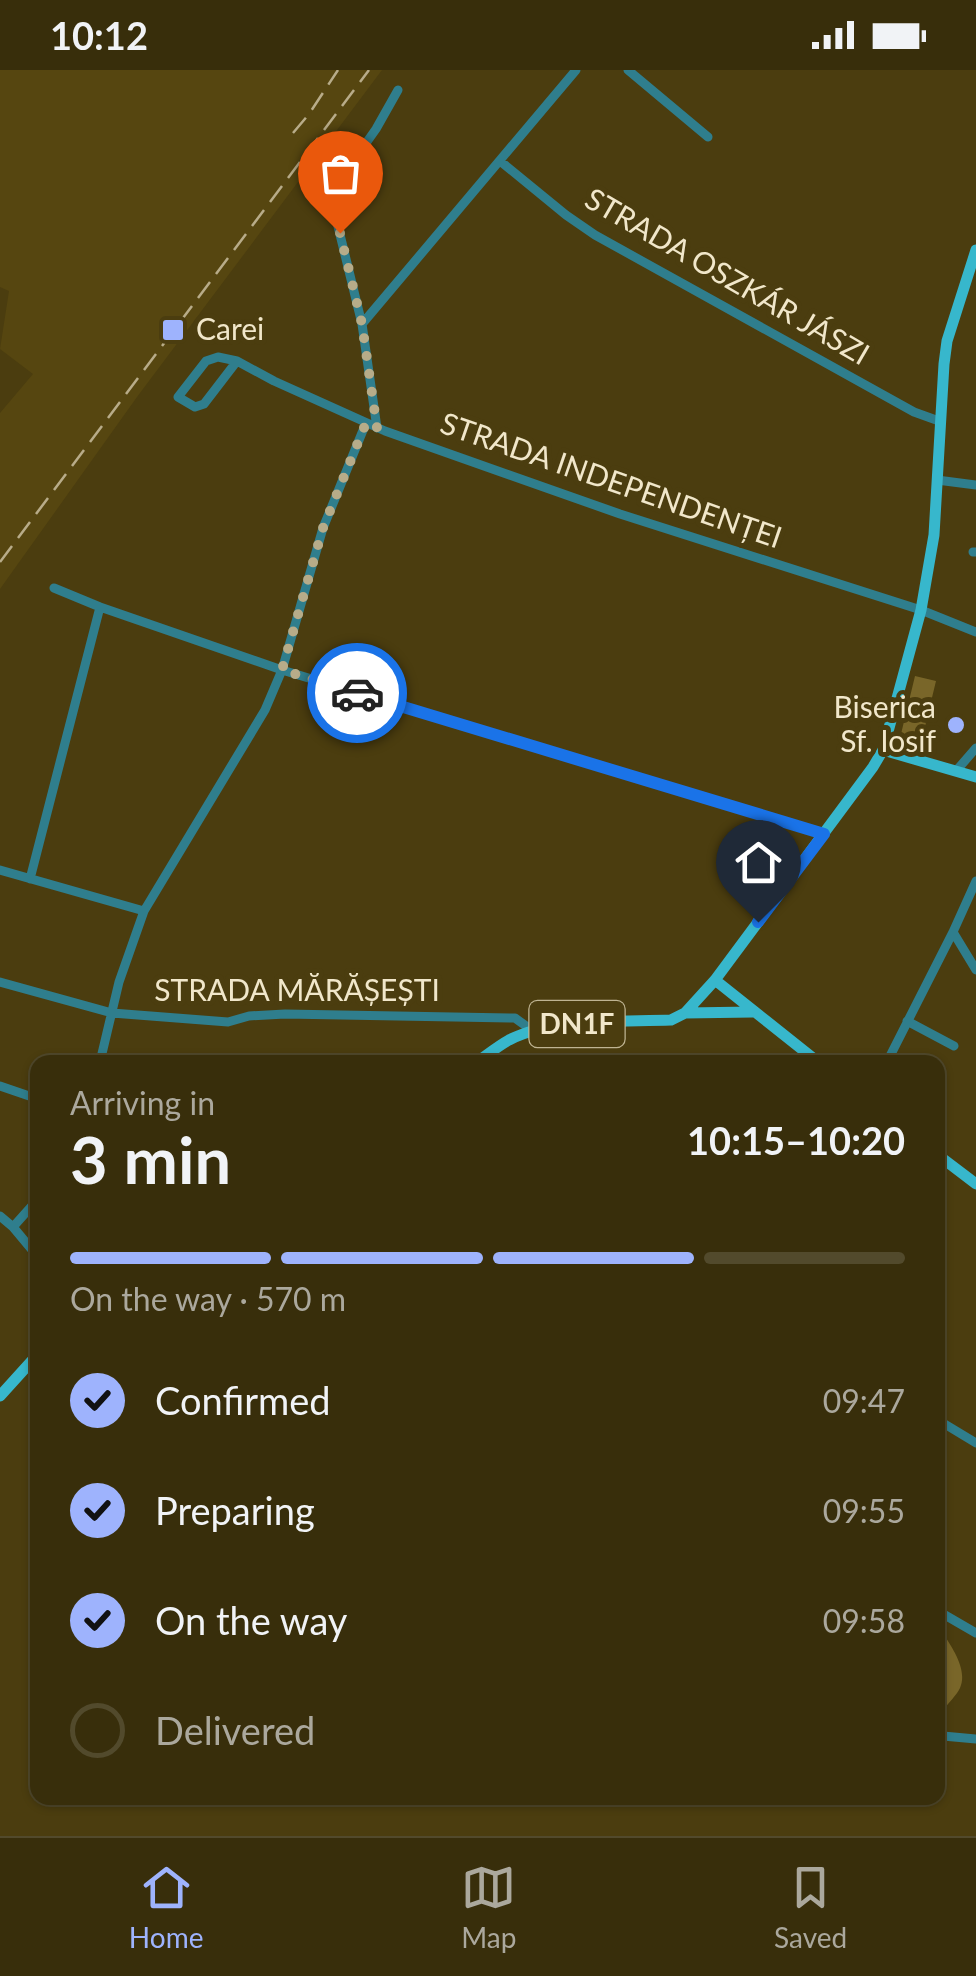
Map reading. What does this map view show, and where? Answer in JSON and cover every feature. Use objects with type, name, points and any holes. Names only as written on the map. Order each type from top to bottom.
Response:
[{"type":"main road","points":[[684,1013],[715,980],[883,750],[921,610],[934,535],[947,341],[975,254]]},
{"type":"main road","points":[[883,750],[976,777]]},
{"type":"main road","points":[[715,980],[809,1055]]},
{"type":"main road","points":[[684,1013],[753,1012]]},
{"type":"main road","name":"DN1F","points":[[487,1055],[508,1040],[533,1031],[562,1025],[671,1020],[684,1013]]},
{"type":"main road","points":[[945,1160],[976,1184]]},
{"type":"main road","points":[[0,1396],[30,1363]]},
{"type":"street","points":[[362,324],[576,70]]},
{"type":"street","points":[[628,70],[708,137]]},
{"type":"street","points":[[102,1055],[119,982],[144,911],[265,710],[282,670],[323,528],[372,425],[362,324],[332,202],[333,193],[398,90]]},
{"type":"street","name":"STRADA OSZKÁR JÁSZI","points":[[500,161],[595,235],[914,412],[939,421]]},
{"type":"street","name":"STRADA INDEPENDENȚEI","points":[[237,360],[204,404],[195,407],[178,397],[206,361],[218,357],[237,360],[372,425],[620,514],[921,610],[976,632]]},
{"type":"street","points":[[937,480],[976,485]]},
{"type":"street","points":[[54,588],[100,608],[282,670],[824,834]]},
{"type":"street","points":[[30,879],[100,608]]},
{"type":"street","points":[[956,770],[976,748]]},
{"type":"street","points":[[0,870],[144,911]]},
{"type":"street","points":[[890,1055],[976,881]]},
{"type":"street","points":[[953,932],[976,970]]},
{"type":"street","name":"STRADA MĂRĂȘEȘTI","points":[[0,982],[112,1013],[202,1022],[285,1014],[516,1018],[533,1031]]},
{"type":"street","points":[[907,1021],[954,1046]]},
{"type":"street","points":[[0,1086],[30,1097]]},
{"type":"street","points":[[14,1227],[30,1208]]},
{"type":"street","points":[[0,1216],[30,1246]]},
{"type":"street","points":[[945,1424],[976,1444]]},
{"type":"street","points":[[945,1615],[976,1633]]},
{"type":"street","points":[[945,1736],[976,1739]]},
{"type":"shaded area","points":[[0,70],[382,70],[137,397],[0,589],[0,413],[33,374],[0,349],[9,291],[0,287]]},
{"type":"shaded area","points":[[915,676],[936,681],[922,739],[901,734]]},
{"type":"shaded area","points":[[945,1637],[958,1659],[960,1688],[945,1708]]},
{"type":"railway","points":[[293,133],[338,70]]},
{"type":"railway","points":[[0,562],[369,70]]},
{"type":"way so far","points":[[340,233],[362,324],[377,428],[366,423],[323,528],[282,670],[357,693]]},
{"type":"place","name":"Carei","points":[[173,330]]},
{"type":"place","name":"Biserica Sf. Iosif","points":[[956,725]]},
{"type":"route","points":[[357,693],[824,834],[758,922]]}]
